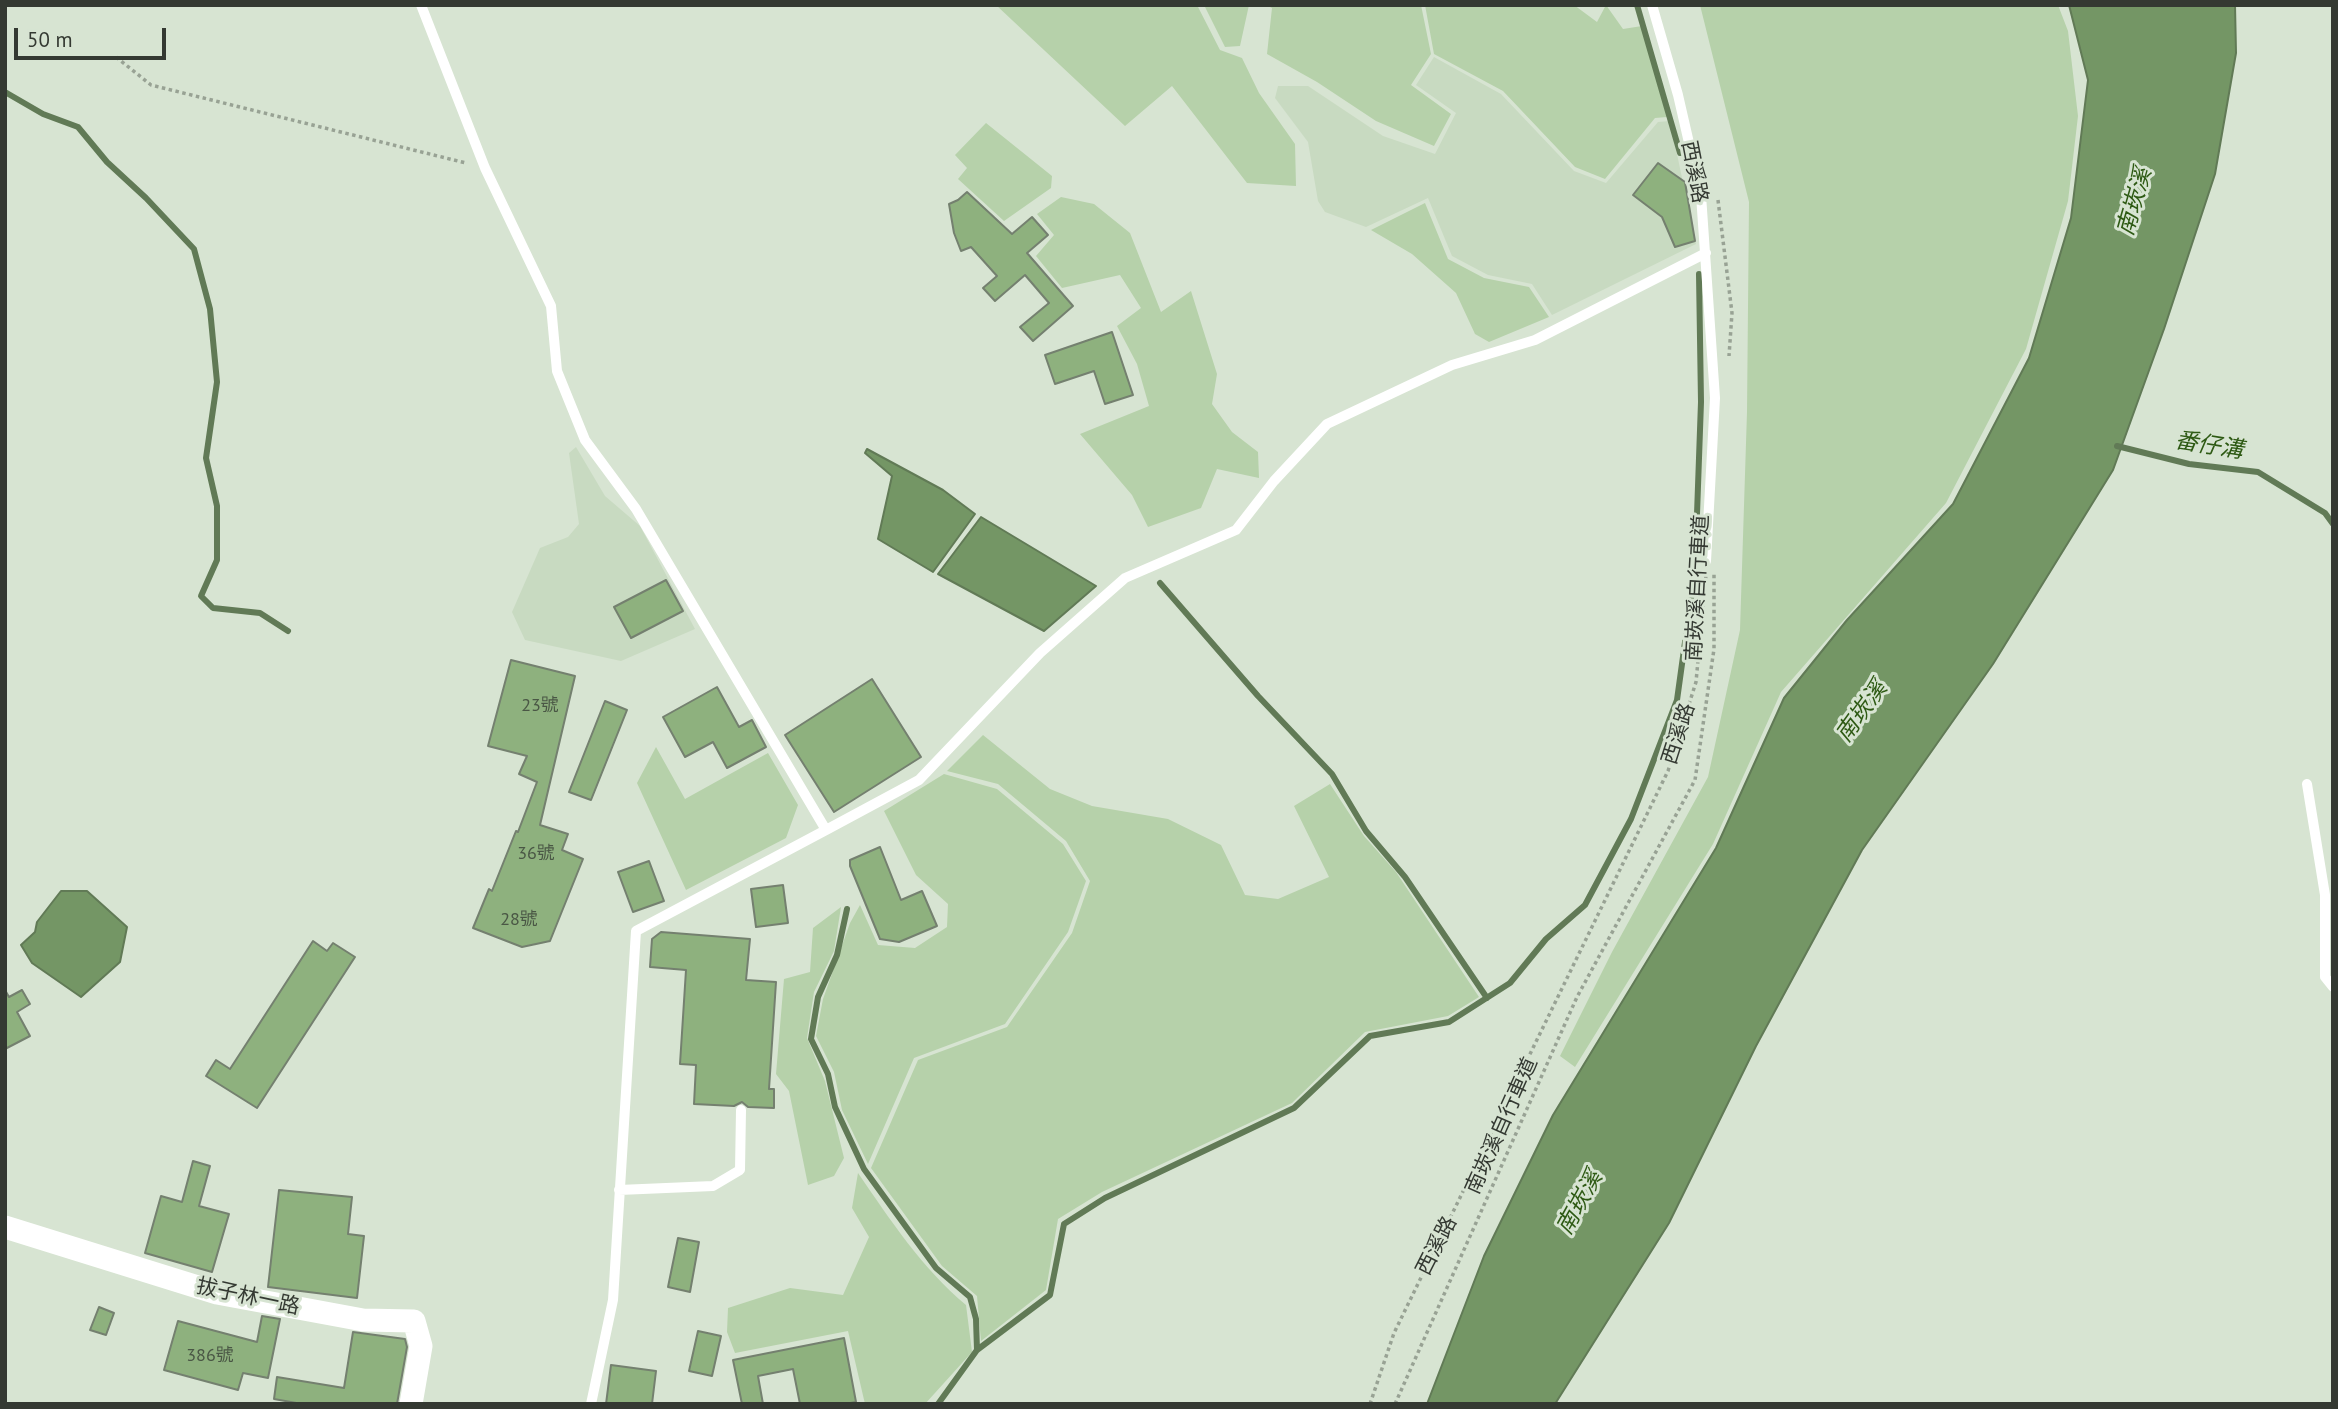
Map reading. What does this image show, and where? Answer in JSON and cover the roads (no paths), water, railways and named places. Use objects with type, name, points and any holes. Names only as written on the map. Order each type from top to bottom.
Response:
[{"type":"street","name":"拔子林一路","points":[[5,1227],[217,1293],[363,1320],[414,1321],[421,1346],[411,1404]]},
{"type":"lane","points":[[421,5],[485,168],[551,306],[557,371],[585,440],[636,509],[826,830]]},
{"type":"lane","name":"西溪路","points":[[1652,5],[1678,95],[1701,195],[1715,398],[1710,562]]},
{"type":"lane","points":[[591,1404],[613,1300],[636,931],[919,780],[1040,653],[1125,579],[1236,530],[1274,481],[1327,424],[1452,365],[1535,340],[1706,253]]},
{"type":"lane","points":[[2307,784],[2325,895],[2325,976],[2333,987]]},
{"type":"lane","points":[[619,1190],[713,1186],[740,1170],[741,1110]]},
{"type":"water","name":"南崁溪","points":[[2069,5],[2235,5],[2236,53],[2215,174],[2164,329],[2113,470],[1993,664],[1862,850],[1756,1046],[1669,1223],[1555,1404],[1427,1404],[1484,1256],[1553,1115],[1716,848],[1784,698],[1847,620],[1953,504],[2029,358],[2071,218],[2088,80]]},
{"type":"water","points":[[867,449],[943,490],[975,514],[933,572],[878,539],[892,476],[865,453]]},
{"type":"water","points":[[981,517],[1096,586],[1044,631],[938,574]]},
{"type":"water","points":[[61,891],[87,891],[127,927],[120,962],[81,997],[32,963],[21,945],[35,932],[37,922]]},
{"type":"waterway","points":[[1637,5],[1680,153]]},
{"type":"waterway","points":[[5,92],[43,114],[78,127],[107,162],[146,198],[194,249],[210,309],[217,382],[206,458],[217,506],[217,560],[201,596],[213,608],[260,613],[288,631]]},
{"type":"waterway","points":[[938,1404],[977,1350],[1050,1295],[1064,1224],[1105,1198],[1294,1108],[1370,1036],[1449,1022],[1510,983],[1546,939],[1585,905],[1631,819],[1677,700],[1695,570],[1701,402],[1699,274]]},
{"type":"waterway","name":"番仔溝","points":[[2117,446],[2189,464],[2258,472],[2325,513],[2333,524]]},
{"type":"waterway","points":[[1160,583],[1258,696],[1332,774],[1366,831],[1405,877],[1487,998]]},
{"type":"waterway","points":[[847,909],[837,955],[818,997],[811,1039],[828,1074],[835,1107],[864,1169],[936,1268],[970,1297],[976,1319],[977,1350]]}]
